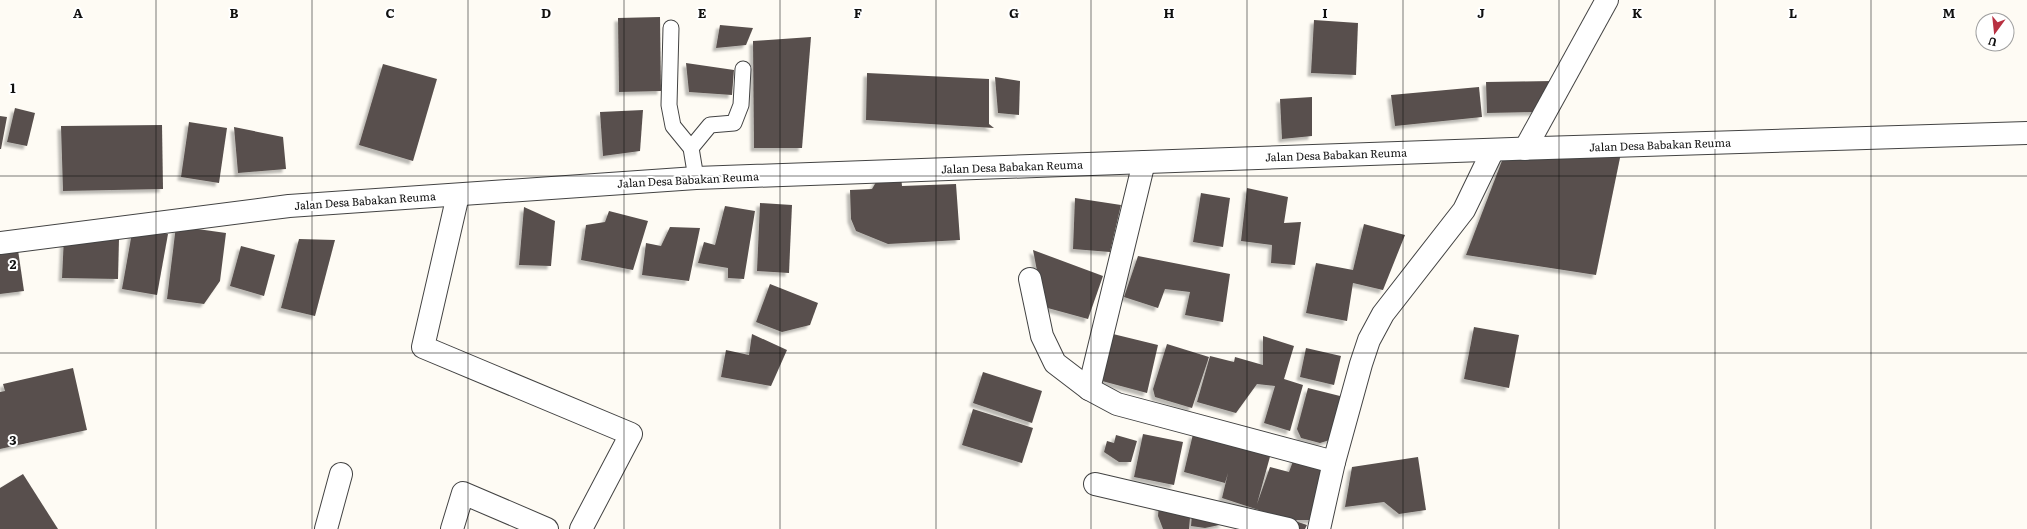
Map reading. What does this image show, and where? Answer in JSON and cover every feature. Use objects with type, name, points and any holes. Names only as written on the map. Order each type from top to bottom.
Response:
[{"type":"street","points":[[1525,149],[1607,0]]},
{"type":"street","name":"Jalan Desa Babakan Reuma","points":[[0,243],[290,206],[696,178],[2027,133]]},
{"type":"street","points":[[1319,529],[1334,462],[1369,340],[1383,314],[1464,210],[1493,150]]},
{"type":"street","points":[[1089,389],[1144,162]]},
{"type":"street","points":[[458,195],[423,347],[631,434],[581,529]]},
{"type":"street","points":[[1030,279],[1042,336],[1055,363],[1089,389],[1117,404],[1334,462]]},
{"type":"street","points":[[326,529],[341,474]]},
{"type":"street","points":[[1095,484],[1288,529]]},
{"type":"street","points":[[452,529],[463,493],[547,529]]},
{"type":"lane","points":[[671,28],[669,105],[673,126],[692,148],[696,178]]},
{"type":"lane","points":[[692,148],[710,125],[734,123],[741,105],[743,69]]},
{"type":"building","points":[[660,17],[661,91],[619,92],[618,18]]},
{"type":"building","points":[[1314,20],[1358,23],[1356,75],[1311,73]]},
{"type":"building","points":[[720,25],[753,28],[746,45],[716,48]]},
{"type":"building","points":[[811,37],[802,148],[754,148],[753,41]]},
{"type":"building","points":[[686,63],[734,70],[732,95],[689,92]]},
{"type":"building","points":[[383,64],[437,79],[413,161],[359,145]]},
{"type":"building","points":[[867,73],[989,79],[989,124],[994,128],[866,120]]},
{"type":"building","points":[[995,77],[1020,81],[1019,115],[998,113]]},
{"type":"building","points":[[1552,81],[1540,112],[1487,113],[1486,82]]},
{"type":"building","points":[[1479,87],[1482,117],[1395,126],[1391,95]]},
{"type":"building","points":[[1312,97],[1312,136],[1282,139],[1280,99]]},
{"type":"building","points":[[15,108],[35,113],[27,146],[7,142]]},
{"type":"building","points":[[643,110],[640,151],[603,156],[600,112]]},
{"type":"building","points":[[0,116],[7,117],[1,149],[0,149]]},
{"type":"building","points":[[189,122],[227,128],[219,183],[181,177]]},
{"type":"building","points":[[162,125],[163,189],[63,191],[61,126]]},
{"type":"building","points":[[234,127],[283,137],[286,169],[238,173]]},
{"type":"building","points":[[1621,153],[1596,275],[1466,255],[1503,158]]},
{"type":"building","points":[[901,176],[902,186],[956,184],[960,240],[888,244],[856,231],[851,219],[850,190],[872,189],[879,177]]},
{"type":"building","points":[[1247,188],[1288,197],[1284,223],[1301,222],[1295,265],[1271,263],[1272,245],[1241,241]]},
{"type":"building","points":[[1201,193],[1230,198],[1223,247],[1193,242]]},
{"type":"building","points":[[1075,198],[1121,205],[1110,252],[1073,249]]},
{"type":"building","points":[[760,203],[792,205],[789,273],[757,271]]},
{"type":"building","points":[[725,206],[755,211],[744,279],[728,278],[728,268],[698,263],[704,242],[715,245]]},
{"type":"building","points":[[524,207],[555,221],[551,266],[519,265]]},
{"type":"building","points":[[609,211],[648,221],[633,270],[581,260],[586,225],[605,222]]},
{"type":"building","points":[[1364,224],[1405,235],[1383,290],[1353,283],[1347,321],[1306,313],[1316,263],[1353,270]]},
{"type":"building","points":[[176,226],[226,233],[220,281],[204,304],[167,299]]},
{"type":"building","points":[[133,227],[168,234],[157,295],[122,289]]},
{"type":"building","points":[[670,227],[700,228],[689,281],[642,275],[646,243],[661,246]]},
{"type":"building","points":[[64,237],[119,239],[118,279],[62,278]]},
{"type":"building","points":[[299,239],[335,240],[315,316],[281,308]]},
{"type":"building","points":[[241,246],[275,255],[264,296],[230,286]]},
{"type":"building","points":[[18,250],[24,291],[0,294],[0,253]]},
{"type":"building","points":[[1033,250],[1103,276],[1088,319],[1044,307]]},
{"type":"building","points":[[1138,256],[1230,274],[1223,322],[1185,315],[1190,292],[1165,289],[1158,308],[1124,297]]},
{"type":"building","points":[[770,284],[818,303],[810,325],[782,332],[756,322]]},
{"type":"building","points":[[1474,327],[1519,335],[1509,388],[1464,379]]},
{"type":"building","points":[[752,334],[787,350],[771,386],[721,377],[726,350],[749,355]]},
{"type":"building","points":[[1113,334],[1158,345],[1147,393],[1102,381]]},
{"type":"building","points":[[1263,336],[1294,346],[1284,379],[1303,385],[1290,431],[1264,423],[1275,386],[1257,384],[1236,413],[1197,402],[1210,356],[1234,362],[1235,357],[1263,365]]},
{"type":"building","points":[[1167,344],[1209,357],[1192,408],[1155,397],[1153,389]]},
{"type":"building","points":[[1306,348],[1341,356],[1334,385],[1300,377]]},
{"type":"building","points":[[73,368],[87,430],[0,449],[0,392],[5,391],[3,384]]},
{"type":"building","points":[[983,372],[1042,391],[1032,423],[973,403]]},
{"type":"building","points":[[1308,388],[1344,397],[1333,439],[1320,443],[1301,438],[1297,429]]},
{"type":"building","points":[[973,409],[1033,428],[1022,463],[962,445]]},
{"type":"building","points":[[1143,434],[1183,442],[1174,485],[1134,477]]},
{"type":"building","points":[[1193,434],[1271,453],[1257,504],[1270,467],[1289,472],[1296,453],[1331,464],[1313,520],[1292,520],[1307,525],[1305,529],[1252,529],[1258,510],[1274,515],[1222,498],[1228,473],[1225,483],[1184,472]]},
{"type":"building","points":[[1116,435],[1137,441],[1131,462],[1119,462],[1104,452],[1107,441],[1114,443]]},
{"type":"building","points":[[1418,457],[1426,510],[1399,514],[1384,502],[1345,507],[1352,467]]},
{"type":"building","points":[[23,474],[58,529],[0,529],[0,488]]},
{"type":"building","points":[[1193,502],[1224,524],[1205,528],[1191,526]]},
{"type":"building","points":[[1159,503],[1191,507],[1189,529],[1163,529],[1158,516]]}]
